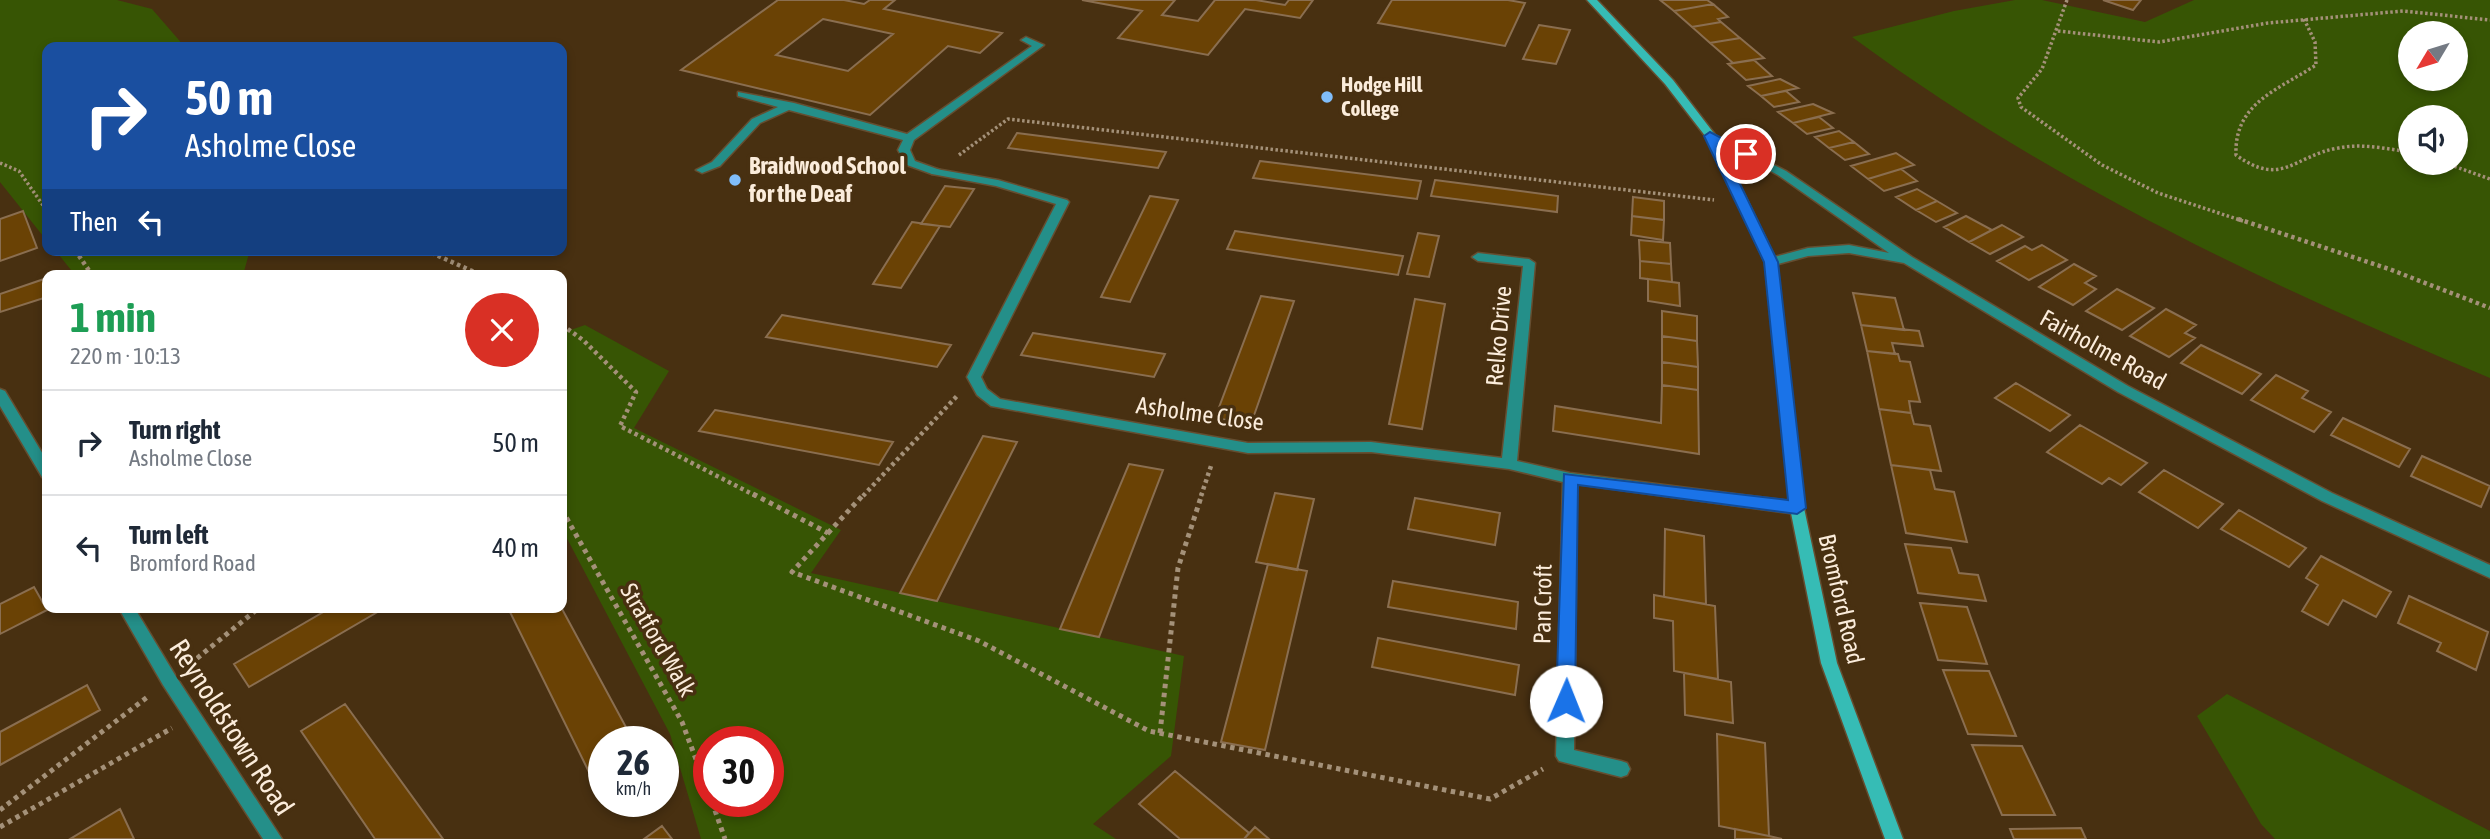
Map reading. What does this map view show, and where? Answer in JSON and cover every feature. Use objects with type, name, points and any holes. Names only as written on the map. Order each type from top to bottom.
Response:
[{"type":"street","name":"Bromford Road","points":[[1591,0],[1669,82],[1710,136],[1771,262],[1797,508],[1829,663],[1894,839]]},
{"type":"street","points":[[974,377],[1063,202],[998,183],[936,172],[911,163],[904,150],[909,138],[1039,46],[1026,40]]},
{"type":"street","points":[[742,94],[909,138]]},
{"type":"street","points":[[702,170],[716,164],[756,121],[790,106]]},
{"type":"street","name":"Fairholme Road","points":[[1710,136],[1782,173],[1908,260],[2123,389],[2327,497],[2490,572]]},
{"type":"street","points":[[1771,262],[1808,252],[1849,248],[1908,260]]},
{"type":"street","name":"Relko Drive","points":[[1478,257],[1528,263],[1509,464]]},
{"type":"street","name":"Asholme Close","points":[[974,377],[982,392],[996,403],[1248,448],[1371,447],[1509,464],[1570,478],[1797,508]]},
{"type":"street","points":[[0,394],[42,465]]},
{"type":"street","name":"Pan Croft","points":[[1565,756],[1570,478]]},
{"type":"street","name":"Reynoldstown Road","points":[[130,613],[169,680],[273,839]]},
{"type":"street","points":[[1565,756],[1621,769]]},
{"type":"path","points":[[2067,0],[2042,69],[2018,97],[2021,107],[2102,165],[2158,193],[2389,269],[2490,308]]},
{"type":"path","points":[[2058,31],[2159,42],[2209,31],[2304,19],[2403,11],[2490,20]]},
{"type":"path","points":[[2304,19],[2315,42],[2316,65],[2245,113],[2236,127],[2236,155],[2248,165],[2267,172],[2283,172],[2330,149],[2368,147],[2398,151]]},
{"type":"path","points":[[936,172],[1008,119],[1740,202]]},
{"type":"path","points":[[0,163],[19,171],[42,204]]},
{"type":"path","points":[[2468,171],[2490,179]]},
{"type":"path","points":[[438,256],[470,270]]},
{"type":"path","points":[[567,329],[583,340],[636,392],[621,426],[828,533]]},
{"type":"path","points":[[974,377],[792,572],[979,641],[1150,731],[1490,799],[1565,756]]},
{"type":"path","points":[[1160,733],[1178,568],[1219,443]]},
{"type":"path","name":"Stratford Walk","points":[[567,519],[682,722],[693,751]]},
{"type":"path","points":[[0,810],[253,613]]},
{"type":"path","points":[[0,827],[192,716]]},
{"type":"path","points":[[717,817],[725,839]]},
{"type":"green space","points":[[0,0],[117,0],[152,9],[181,42],[42,42],[42,235],[0,182]]},
{"type":"green space","points":[[2015,0],[2042,0],[2145,22],[2194,0],[2490,0],[2490,378],[2323,305],[2160,227],[2003,138],[1852,37],[1954,11]]},
{"type":"green space","points":[[60,256],[248,256],[244,270],[71,270]]},
{"type":"green space","points":[[585,325],[669,371],[634,428],[841,530],[811,573],[1184,656],[1171,756],[1093,824],[1116,839],[701,839],[695,817],[784,817],[784,726],[693,726],[693,812],[679,764],[679,726],[666,726],[567,538],[567,331]]},
{"type":"green space","points":[[2227,694],[2490,831],[2490,839],[2275,839],[2261,824],[2197,716]]},
{"type":"building","points":[[778,0],[844,0],[864,4],[870,0],[895,0],[884,9],[1002,33],[980,53],[948,46],[870,115],[681,70]],"holes":[[[823,19],[893,34],[848,71],[776,55]]]},
{"type":"building","points":[[1082,0],[1175,0],[1162,15],[1198,21],[1215,0],[1256,0],[1285,5],[1289,0],[1313,0],[1300,18],[1245,9],[1208,55],[1118,38],[1142,11]]},
{"type":"building","points":[[1392,0],[1508,0],[1525,3],[1505,46],[1378,23]]},
{"type":"building","points":[[1660,0],[1707,0],[1713,4],[1674,11]]},
{"type":"building","points":[[2103,0],[2141,0],[2133,10]]},
{"type":"building","points":[[1713,4],[1728,17],[1718,19],[1721,22],[1692,27],[1674,11]]},
{"type":"building","points":[[1721,22],[1740,38],[1710,43],[1692,27]]},
{"type":"building","points":[[1539,25],[1570,30],[1556,64],[1523,59]]},
{"type":"building","points":[[1740,38],[1764,58],[1733,63],[1710,43]]},
{"type":"building","points":[[1754,60],[1772,76],[1746,80],[1728,64]]},
{"type":"building","points":[[1780,79],[1798,88],[1761,96],[1748,86]]},
{"type":"building","points":[[1786,91],[1799,102],[1774,107],[1761,96]]},
{"type":"building","points":[[1813,104],[1833,113],[1793,123],[1778,112]]},
{"type":"building","points":[[1819,117],[1833,128],[1807,134],[1793,123]]},
{"type":"building","points":[[1839,131],[1854,142],[1829,148],[1815,137]]},
{"type":"building","points":[[1017,133],[1166,152],[1158,168],[1008,148]]},
{"type":"building","points":[[1854,142],[1869,154],[1845,160],[1829,148]]},
{"type":"building","points":[[1896,153],[1914,165],[1868,179],[1851,166]]},
{"type":"building","points":[[1260,161],[1421,181],[1417,199],[1253,178]]},
{"type":"building","points":[[1901,169],[1917,181],[1884,191],[1868,179]]},
{"type":"building","points":[[1435,180],[1558,196],[1557,212],[1431,196]]},
{"type":"building","points":[[945,186],[974,189],[950,227],[921,224]]},
{"type":"building","points":[[1917,189],[1937,201],[1916,210],[1896,197]]},
{"type":"building","points":[[1150,196],[1178,200],[1130,302],[1101,297]]},
{"type":"building","points":[[1633,197],[1664,201],[1664,220],[1632,216]]},
{"type":"building","points":[[1937,201],[1957,213],[1936,222],[1916,210]]},
{"type":"building","points":[[23,211],[37,248],[0,261],[0,219]]},
{"type":"building","points":[[1632,216],[1664,220],[1663,240],[1631,235]]},
{"type":"building","points":[[1966,216],[1992,230],[1969,242],[1944,227]]},
{"type":"building","points":[[912,222],[940,226],[901,288],[873,284]]},
{"type":"building","points":[[2002,225],[2023,237],[1990,254],[1969,242]]},
{"type":"building","points":[[1235,231],[1403,256],[1398,275],[1227,249]]},
{"type":"building","points":[[1418,233],[1439,236],[1429,277],[1407,274]]},
{"type":"building","points":[[1639,240],[1670,243],[1671,264],[1640,261]]},
{"type":"building","points":[[2042,245],[2067,260],[2029,280],[1997,261],[2025,246],[2032,250]]},
{"type":"building","points":[[1640,261],[1671,264],[1672,282],[1640,278]]},
{"type":"building","points":[[2074,264],[2096,276],[2085,283],[2096,289],[2073,305],[2039,287]]},
{"type":"building","points":[[1648,279],[1679,283],[1680,306],[1648,301]]},
{"type":"building","points":[[42,280],[42,299],[0,312],[0,294]]},
{"type":"building","points":[[2117,289],[2154,308],[2122,330],[2086,311]]},
{"type":"building","points":[[1853,293],[1895,298],[1904,330],[1861,325]]},
{"type":"building","points":[[1261,296],[1294,301],[1251,424],[1215,418]]},
{"type":"building","points":[[1415,299],[1445,304],[1422,429],[1389,424]]},
{"type":"building","points":[[2166,309],[2196,325],[2185,333],[2195,338],[2169,357],[2130,336]]},
{"type":"building","points":[[1662,311],[1697,316],[1697,341],[1662,336]]},
{"type":"building","points":[[782,315],[951,345],[937,367],[766,337]]},
{"type":"building","points":[[1861,325],[1919,331],[1923,346],[1892,343],[1895,354],[1867,351]]},
{"type":"building","points":[[1033,333],[1165,354],[1154,377],[1021,355]]},
{"type":"building","points":[[1662,336],[1697,341],[1698,367],[1662,362]]},
{"type":"building","points":[[2201,345],[2261,374],[2242,394],[2181,363]]},
{"type":"building","points":[[1867,351],[1898,354],[1900,361],[1910,362],[1920,402],[1909,401],[1911,413],[1879,409]]},
{"type":"building","points":[[1662,362],[1698,367],[1698,390],[1662,385]]},
{"type":"building","points":[[2276,375],[2308,391],[2302,398],[2331,412],[2314,432],[2251,400]]},
{"type":"building","points":[[2016,383],[2070,415],[2050,431],[1995,398]]},
{"type":"building","points":[[1662,385],[1698,390],[1699,454],[1553,431],[1555,406],[1661,423]]},
{"type":"building","points":[[1879,409],[1911,413],[1914,424],[1930,426],[1941,471],[1891,465]]},
{"type":"building","points":[[715,410],[893,442],[879,465],[699,431]]},
{"type":"building","points":[[2343,418],[2410,449],[2399,467],[2331,435]]},
{"type":"building","points":[[2080,425],[2147,463],[2121,485],[2109,478],[2102,484],[2047,452]]},
{"type":"building","points":[[983,436],[1017,442],[937,601],[900,593]]},
{"type":"building","points":[[2422,456],[2490,486],[2481,507],[2411,476]]},
{"type":"building","points":[[1129,464],[1163,470],[1099,637],[1060,629]]},
{"type":"building","points":[[1891,465],[1930,470],[1935,489],[1954,492],[1967,542],[1906,533]]},
{"type":"building","points":[[2164,470],[2223,504],[2198,528],[2139,492]]},
{"type":"building","points":[[1275,493],[1314,499],[1297,570],[1256,562]]},
{"type":"building","points":[[1415,498],[1500,513],[1495,545],[1408,529]]},
{"type":"building","points":[[2239,510],[2306,548],[2289,567],[2221,529]]},
{"type":"building","points":[[1665,529],[1704,536],[1706,604],[1664,597]]},
{"type":"building","points":[[1905,544],[1951,548],[1959,573],[1978,575],[1986,601],[1918,593]]},
{"type":"building","points":[[2321,556],[2391,592],[2376,617],[2343,600],[2328,625],[2302,611],[2318,585],[2306,578]]},
{"type":"building","points":[[1268,564],[1307,571],[1265,750],[1221,742]]},
{"type":"building","points":[[1393,581],[1518,602],[1516,629],[1388,607]]},
{"type":"building","points":[[34,587],[42,601],[42,613],[0,634],[0,604]]},
{"type":"building","points":[[1654,595],[1715,606],[1718,679],[1674,671],[1673,621],[1654,618]]},
{"type":"building","points":[[2409,596],[2488,632],[2476,670],[2437,651],[2441,643],[2398,623]]},
{"type":"building","points":[[1920,603],[1967,607],[1987,664],[1938,660]]},
{"type":"building","points":[[322,613],[376,613],[249,687],[234,664]]},
{"type":"building","points":[[510,613],[564,613],[625,726],[588,726],[588,770]]},
{"type":"building","points":[[1378,638],[1519,665],[1515,695],[1372,667]]},
{"type":"building","points":[[1943,670],[1989,671],[2016,736],[1968,734]]},
{"type":"building","points":[[1684,673],[1731,682],[1733,723],[1685,715]]},
{"type":"building","points":[[87,685],[100,710],[0,765],[0,732]]},
{"type":"building","points":[[345,704],[443,839],[375,839],[301,731]]},
{"type":"building","points":[[1717,734],[1765,743],[1769,836],[1719,826]]},
{"type":"building","points":[[1972,745],[2022,746],[2055,815],[2002,815]]},
{"type":"building","points":[[1175,771],[1249,833],[1244,839],[1180,839],[1139,804]]},
{"type":"building","points":[[120,809],[134,839],[70,839]]},
{"type":"building","points":[[662,826],[672,839],[644,839]]},
{"type":"building","points":[[1255,827],[1269,839],[1244,839]]},
{"type":"building","points":[[2081,828],[2086,839],[2014,839],[2010,829]]},
{"type":"building","points":[[1735,829],[1769,836],[1782,839],[1735,839]]},
{"type":"place","name":"Hodge Hill College","points":[[1327,97]]},
{"type":"place","name":"Braidwood School for the Deaf","points":[[735,180]]},
{"type":"route","points":[[1566,701],[1570,478],[1797,508],[1771,262],[1710,136],[1746,154]]}]
